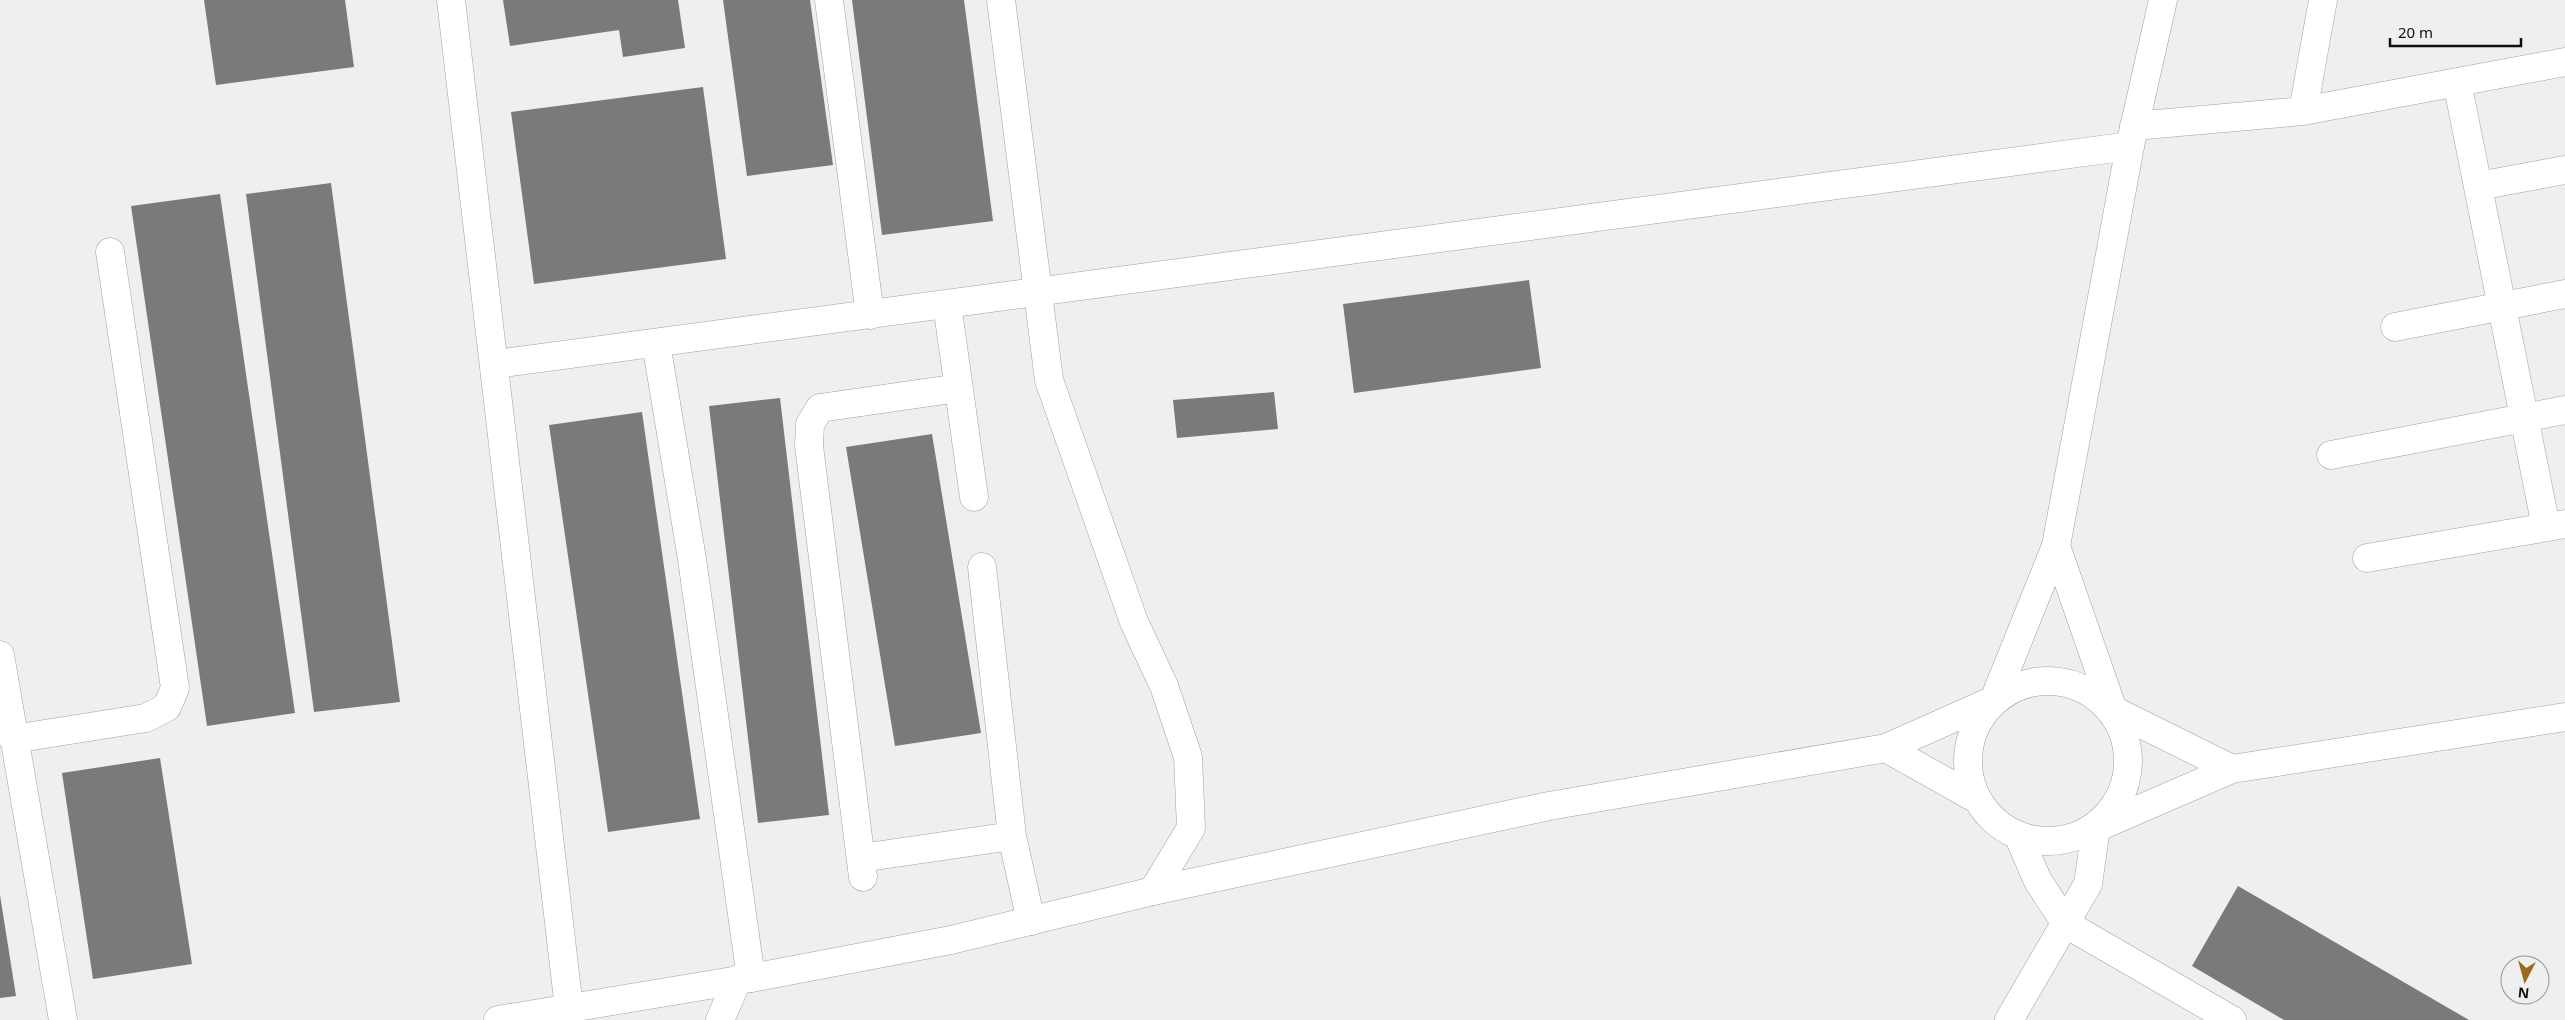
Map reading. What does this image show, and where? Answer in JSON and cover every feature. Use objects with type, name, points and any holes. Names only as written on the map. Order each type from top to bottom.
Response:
[{"type":"street","points":[[451,0],[569,1008]]},
{"type":"street","points":[[829,0],[870,315]]},
{"type":"street","points":[[1001,0],[1049,380],[1134,622],[1164,686],[1188,757],[1191,828],[1153,891]]},
{"type":"street","points":[[1974,798],[1969,774],[1969,746],[1979,721],[1994,700],[2056,546],[2132,136],[2163,0]]},
{"type":"street","points":[[2303,112],[2323,0]]},
{"type":"street","points":[[495,364],[1038,292],[2303,112],[2565,62]]},
{"type":"street","points":[[2367,558],[2556,526],[2524,418],[2457,82]]},
{"type":"street","points":[[2478,186],[2565,170]]},
{"type":"street","points":[[13,739],[146,718],[167,706],[175,688],[110,252]]},
{"type":"street","points":[[2395,327],[2565,294]]},
{"type":"street","points":[[947,304],[974,497]]},
{"type":"street","points":[[656,343],[692,559],[745,978],[720,1020]]},
{"type":"street","points":[[959,388],[820,408],[810,424],[809,446],[862,868],[1012,836]]},
{"type":"street","points":[[2331,455],[2565,410]]},
{"type":"street","points":[[2009,1020],[2088,884],[2096,828],[2113,808],[2125,785],[2128,760],[2124,735],[2113,710],[2056,546]]},
{"type":"street","points":[[982,567],[1012,836],[1030,921]]},
{"type":"street","points":[[0,655],[63,1020]]},
{"type":"street","points":[[498,1020],[745,978],[951,940],[1153,891],[1549,806],[1886,748],[1994,700],[2020,686],[2045,681],[2070,684],[2093,695],[2113,710],[2232,769]]},
{"type":"street","points":[[1886,748],[1974,798],[1995,820],[2018,835],[2045,840],[2072,837],[2096,828],[2232,769],[2565,717]]},
{"type":"street","points":[[2018,835],[2038,880],[2066,924],[2232,1020]]},
{"type":"building","points":[[204,0],[345,0],[354,67],[216,85]]},
{"type":"building","points":[[503,0],[678,0],[685,48],[623,57],[619,30],[510,46]]},
{"type":"building","points":[[723,0],[810,0],[833,165],[747,176]]},
{"type":"building","points":[[852,0],[964,0],[993,221],[882,235]]},
{"type":"building","points":[[703,87],[726,259],[534,284],[511,112]]},
{"type":"building","points":[[331,183],[400,702],[314,712],[246,194]]},
{"type":"building","points":[[220,194],[295,713],[207,726],[131,206]]},
{"type":"building","points":[[1529,280],[1541,368],[1354,393],[1343,304]]},
{"type":"building","points":[[1274,392],[1278,429],[1177,438],[1173,400]]},
{"type":"building","points":[[780,398],[829,815],[758,823],[709,406]]},
{"type":"building","points":[[642,412],[700,819],[608,832],[549,425]]},
{"type":"building","points":[[932,434],[981,733],[895,746],[846,447]]},
{"type":"building","points":[[160,758],[192,964],[93,979],[62,773]]},
{"type":"building","points":[[2238,886],[2469,1020],[2284,1020],[2192,966]]},
{"type":"building","points":[[0,895],[16,996],[0,998]]}]
